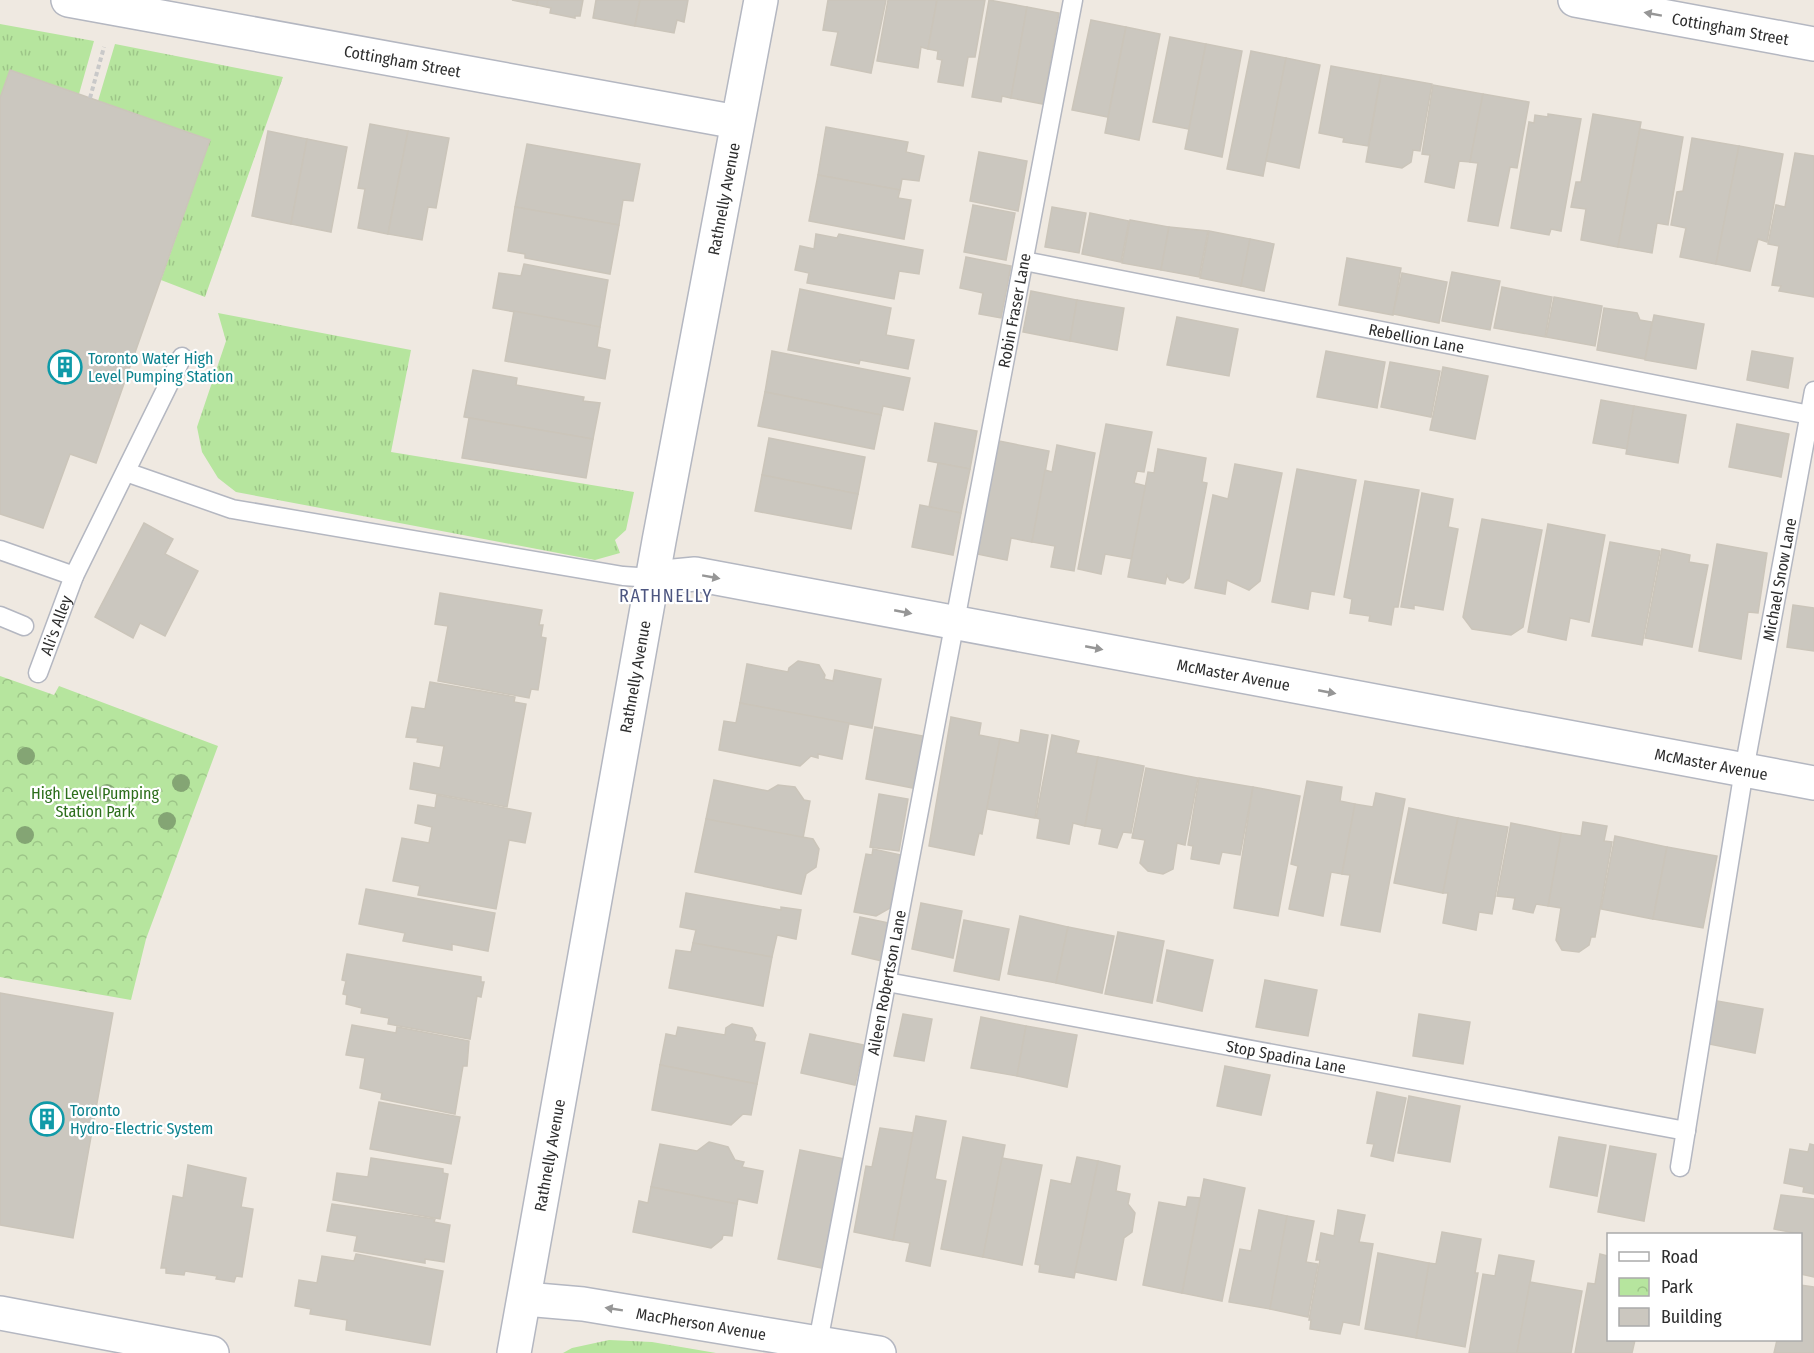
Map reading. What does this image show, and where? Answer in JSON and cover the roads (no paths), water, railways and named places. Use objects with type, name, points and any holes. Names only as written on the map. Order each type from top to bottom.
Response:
[{"type":"street","name":"Cottingham Street","points":[[68,0],[737,122]]},
{"type":"street","name":"Rathnelly Avenue","points":[[514,1353],[653,578],[761,0]]},
{"type":"street","name":"Cottingham Street","points":[[1575,0],[1814,44]]},
{"type":"street","name":"McMaster Avenue","points":[[653,578],[695,574],[1814,783]]},
{"type":"street","name":"MacPherson Avenue","points":[[525,1299],[583,1304],[879,1353]]},
{"type":"street","points":[[0,1313],[212,1353]]},
{"type":"lane","name":"Robin Fraser Lane","points":[[956,622],[1073,0]]},
{"type":"lane","name":"Rebellion Lane","points":[[1024,261],[1810,415]]},
{"type":"lane","name":"Ali's Alley","points":[[38,673],[74,576],[182,357]]},
{"type":"lane","name":"Michael Snow Lane","points":[[1680,1167],[1744,770],[1814,391]]},
{"type":"lane","points":[[126,472],[232,509],[623,576],[653,578]]},
{"type":"lane","points":[[0,550],[74,576]]},
{"type":"lane","points":[[0,616],[24,626]]},
{"type":"lane","name":"Aileen Robertson Lane","points":[[818,1342],[956,622]]},
{"type":"lane","name":"Stop Spadina Lane","points":[[887,982],[1686,1131]]},
{"type":"place","name":"Toronto Water High Level Pumping Station","points":[[65,367]]},
{"type":"place","name":"Toronto Hydro-Electric System","points":[[47,1119]]},
{"type":"district","name":"RATHNELLY","points":[[666,596]]},
{"type":"park label","name":"High Level Pumping Station Park","points":[[95,802]]}]
